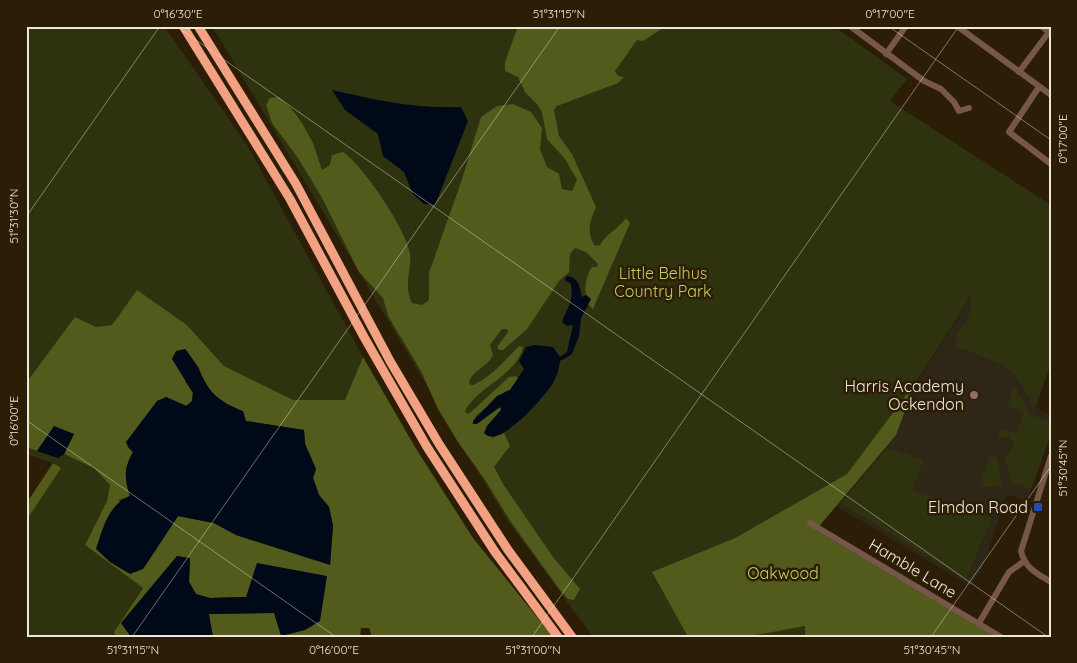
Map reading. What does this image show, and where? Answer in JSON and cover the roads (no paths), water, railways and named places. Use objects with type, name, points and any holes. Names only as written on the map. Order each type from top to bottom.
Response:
[{"type":"highway","points":[[183,26],[290,199],[364,338],[427,448],[495,552],[558,637]]},
{"type":"highway","points":[[198,26],[296,184],[390,360],[431,431],[508,550],[572,637]]},
{"type":"street","points":[[850,26],[924,81],[940,89],[954,102],[959,111],[969,108]]},
{"type":"street","points":[[886,54],[906,26]]},
{"type":"street","points":[[957,26],[1051,95]]},
{"type":"street","points":[[1019,72],[1050,33],[1040,26]]},
{"type":"street","points":[[1040,87],[1009,132],[1051,164]]},
{"type":"street","points":[[1051,456],[1022,542],[1021,551],[1023,562],[1051,582]]},
{"type":"street","name":"Hamble Lane","points":[[810,523],[1001,637]]},
{"type":"street","points":[[979,623],[1009,572],[1023,562]]},
{"type":"water","points":[[332,90],[412,105],[461,107],[468,121],[435,205],[424,204],[413,194],[404,172],[383,156],[378,134],[345,110]]},
{"type":"water","points":[[567,276],[577,281],[582,297],[586,295],[591,299],[581,318],[579,336],[572,354],[560,361],[553,383],[521,420],[500,435],[491,437],[484,433],[487,426],[501,410],[500,407],[477,424],[473,424],[473,421],[497,396],[510,390],[524,369],[519,361],[526,347],[534,345],[553,347],[560,357],[567,352],[573,325],[567,326],[562,322],[572,296],[571,284],[565,280]]},
{"type":"water","points":[[185,349],[212,392],[229,405],[243,411],[246,421],[304,430],[305,444],[316,469],[313,478],[319,495],[329,507],[333,526],[330,565],[236,535],[214,523],[178,516],[143,569],[130,574],[110,562],[96,549],[111,511],[116,505],[130,496],[126,473],[133,452],[126,442],[157,401],[166,397],[186,406],[192,401],[193,393],[172,359],[176,351]]},
{"type":"water","points":[[54,426],[74,434],[64,454],[58,458],[37,451]]},
{"type":"water","points":[[177,556],[190,558],[189,582],[196,594],[210,598],[246,597],[257,563],[327,576],[320,621],[305,630],[281,636],[274,613],[209,614],[213,637],[131,637],[121,623]]},
{"type":"place","name":"Harris Academy Ockendon","points":[[974,395]]},
{"type":"place","name":"Elmdon Road","points":[[1038,507]]},
{"type":"park label","name":"Little Belhus Country Park","points":[[663,282]]},
{"type":"park label","name":"Oakwood","points":[[783,573]]}]
